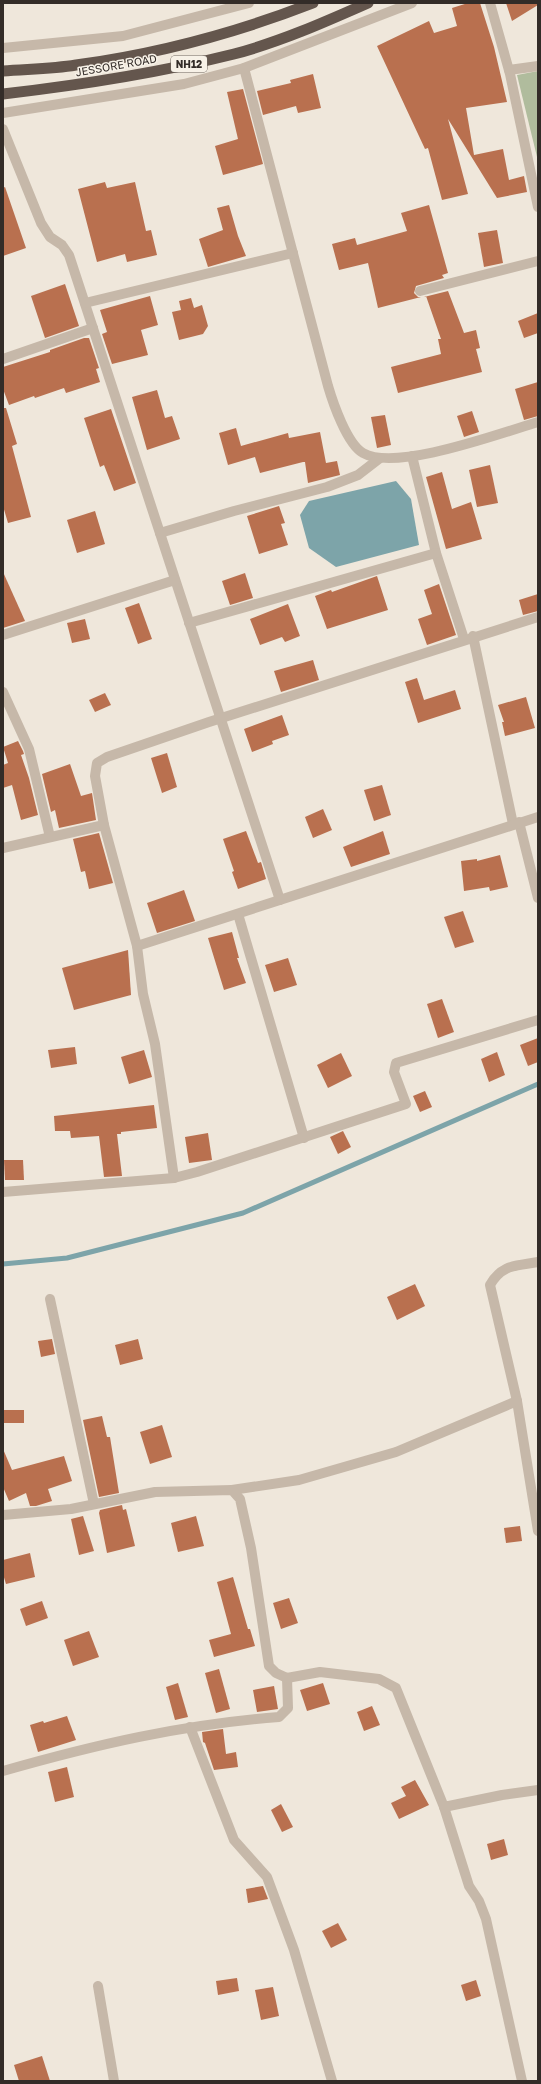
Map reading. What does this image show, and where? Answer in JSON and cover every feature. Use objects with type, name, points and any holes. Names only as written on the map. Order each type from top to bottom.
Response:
[{"type":"highway","name":"NH12","points":[[3,71],[74,66],[147,54],[245,26],[313,3]]},
{"type":"highway","name":"JESSORE ROAD","points":[[3,94],[103,82],[235,53],[313,26],[368,3]]},
{"type":"street","points":[[3,48],[124,36],[249,3]]},
{"type":"street","points":[[3,113],[184,84],[244,68],[412,3]]},
{"type":"street","points":[[490,3],[509,70],[538,207]]},
{"type":"street","points":[[509,70],[538,66]]},
{"type":"street","points":[[244,68],[328,386],[338,416],[362,453],[380,458],[412,456],[434,452],[538,422]]},
{"type":"street","points":[[3,129],[41,223],[50,237],[62,245],[69,255],[280,900]]},
{"type":"street","points":[[85,303],[293,253]]},
{"type":"street","points":[[420,291],[538,261]]},
{"type":"street","points":[[3,359],[94,328]]},
{"type":"street","points":[[412,456],[436,553],[469,638],[516,823],[538,898]]},
{"type":"street","points":[[160,533],[234,511],[327,487],[358,475],[380,458]]},
{"type":"street","points":[[189,623],[436,553]]},
{"type":"street","points":[[3,635],[175,580]]},
{"type":"street","points":[[174,1178],[155,1044],[143,994],[137,946],[104,825],[95,776],[97,763],[107,757],[221,718],[538,617]]},
{"type":"street","points":[[3,692],[29,749],[50,837]]},
{"type":"street","points":[[137,946],[538,817]]},
{"type":"street","points":[[3,848],[104,825]]},
{"type":"street","points":[[238,914],[304,1138]]},
{"type":"street","points":[[3,1192],[174,1178],[304,1138],[406,1104],[394,1072],[396,1063],[538,1020]]},
{"type":"street","points":[[538,1262],[505,1268],[495,1276],[490,1286],[517,1401],[538,1531]]},
{"type":"street","points":[[50,1299],[94,1504]]},
{"type":"street","points":[[3,1515],[71,1509],[155,1492],[232,1490],[299,1480],[396,1452],[517,1401]]},
{"type":"street","points":[[232,1490],[240,1500],[251,1548],[269,1666],[276,1673],[287,1678],[320,1672],[379,1679],[396,1688],[444,1807],[469,1886],[479,1901],[486,1919],[522,2081]]},
{"type":"street","points":[[3,1772],[77,1750],[190,1727],[230,1721],[279,1717],[288,1708],[287,1678]]},
{"type":"street","points":[[190,1727],[234,1840],[267,1877],[294,1950],[332,2081]]},
{"type":"street","points":[[444,1807],[502,1795],[538,1790]]},
{"type":"street","points":[[98,1986],[114,2081]]},
{"type":"green space","points":[[538,71],[538,161],[517,75]]},
{"type":"water","points":[[396,481],[411,499],[419,545],[336,567],[309,548],[300,515],[309,501]]},
{"type":"building","points":[[468,3],[480,3],[494,47],[507,102],[466,108],[474,155],[503,149],[509,180],[524,176],[527,192],[497,198],[448,119],[468,194],[442,200],[428,148],[425,149],[377,46],[429,21],[434,33],[457,26],[452,8]]},
{"type":"building","points":[[506,3],[538,3],[538,5],[512,21]]},
{"type":"building","points":[[313,74],[321,108],[298,113],[296,106],[263,115],[257,91],[291,83],[290,80]]},
{"type":"building","points":[[243,89],[263,164],[223,175],[215,146],[238,139],[227,92]]},
{"type":"building","points":[[105,182],[107,188],[135,182],[146,231],[151,230],[157,255],[127,262],[125,254],[97,262],[78,189]]},
{"type":"building","points":[[5,187],[26,248],[3,256],[3,188]]},
{"type":"building","points":[[229,205],[238,236],[246,256],[208,267],[199,239],[223,230],[217,208]]},
{"type":"building","points":[[429,205],[448,273],[442,275],[444,278],[416,286],[414,293],[418,297],[421,297],[378,308],[368,263],[339,270],[332,244],[355,238],[357,245],[407,231],[401,213]]},
{"type":"building","points":[[497,230],[503,263],[484,267],[478,233]]},
{"type":"building","points":[[65,284],[79,326],[45,338],[31,296]]},
{"type":"building","points":[[448,291],[464,333],[476,330],[480,348],[476,349],[482,372],[398,393],[391,367],[441,354],[438,339],[441,339],[426,296]]},
{"type":"building","points":[[150,296],[158,325],[141,330],[148,355],[112,364],[102,334],[107,332],[100,310]]},
{"type":"building","points":[[191,298],[194,308],[202,305],[208,326],[203,334],[179,340],[172,312],[181,310],[179,301]]},
{"type":"building","points":[[538,313],[538,333],[524,338],[518,321]]},
{"type":"building","points":[[84,338],[89,338],[99,368],[96,369],[100,382],[66,393],[64,388],[35,398],[34,396],[9,405],[3,389],[3,367],[50,352],[50,350]]},
{"type":"building","points":[[538,382],[538,416],[524,420],[515,389]]},
{"type":"building","points":[[157,390],[165,418],[172,416],[180,439],[147,450],[132,397]]},
{"type":"building","points":[[3,408],[6,408],[17,444],[12,446],[31,517],[8,523],[3,506]]},
{"type":"building","points":[[111,409],[136,483],[114,491],[104,465],[100,467],[84,418]]},
{"type":"building","points":[[472,411],[479,432],[464,437],[457,416]]},
{"type":"building","points":[[385,415],[391,445],[377,448],[371,417]]},
{"type":"building","points":[[236,428],[241,446],[288,433],[289,438],[320,432],[326,463],[337,461],[340,475],[308,483],[305,462],[260,473],[255,457],[228,465],[219,433]]},
{"type":"building","points":[[490,465],[498,503],[477,507],[469,470]]},
{"type":"building","points":[[442,472],[452,509],[471,502],[482,539],[446,549],[426,477]]},
{"type":"building","points":[[279,506],[285,523],[281,524],[288,545],[259,554],[247,516]]},
{"type":"building","points":[[95,511],[105,544],[77,553],[67,520]]},
{"type":"building","points":[[3,572],[25,621],[3,628]]},
{"type":"building","points":[[245,573],[253,598],[230,605],[222,581]]},
{"type":"building","points":[[377,576],[388,610],[327,629],[315,596],[331,590],[332,592]]},
{"type":"building","points":[[439,584],[456,635],[427,645],[418,619],[432,614],[424,590]]},
{"type":"building","points":[[538,594],[538,611],[523,615],[519,600]]},
{"type":"building","points":[[139,603],[152,639],[138,644],[125,608]]},
{"type":"building","points":[[288,604],[300,636],[285,642],[282,637],[260,645],[250,619]]},
{"type":"building","points":[[85,619],[90,639],[72,643],[67,623]]},
{"type":"building","points":[[313,660],[319,680],[281,692],[274,671]]},
{"type":"building","points":[[417,678],[424,700],[455,690],[461,709],[418,723],[405,682]]},
{"type":"building","points":[[105,693],[111,705],[95,712],[89,700]]},
{"type":"building","points":[[526,697],[535,728],[505,736],[502,722],[504,722],[498,705]]},
{"type":"building","points":[[282,715],[289,735],[272,741],[273,744],[252,752],[244,729]]},
{"type":"building","points":[[18,741],[24,754],[21,755],[29,778],[38,815],[21,820],[12,785],[3,788],[3,765],[8,763],[3,747]]},
{"type":"building","points":[[167,753],[177,787],[162,793],[151,758]]},
{"type":"building","points":[[70,764],[81,796],[92,793],[96,820],[59,828],[55,810],[51,812],[42,774]]},
{"type":"building","points":[[382,785],[391,815],[374,821],[364,790]]},
{"type":"building","points":[[323,809],[332,830],[313,838],[305,817]]},
{"type":"building","points":[[246,831],[258,863],[261,862],[266,879],[238,889],[232,872],[234,871],[223,839]]},
{"type":"building","points":[[383,831],[390,854],[351,867],[343,847]]},
{"type":"building","points":[[99,833],[113,883],[89,889],[85,871],[81,872],[73,839]]},
{"type":"building","points":[[500,855],[508,887],[490,891],[489,887],[464,891],[461,861],[477,859],[477,861]]},
{"type":"building","points":[[184,890],[195,921],[157,933],[147,903]]},
{"type":"building","points":[[463,911],[474,942],[455,948],[444,917]]},
{"type":"building","points":[[232,932],[239,958],[237,958],[246,983],[224,990],[208,938]]},
{"type":"building","points":[[128,950],[131,995],[74,1010],[62,968]]},
{"type":"building","points":[[288,958],[297,985],[274,992],[265,965]]},
{"type":"building","points":[[442,999],[454,1032],[438,1038],[427,1004]]},
{"type":"building","points":[[538,1038],[538,1062],[528,1066],[520,1045]]},
{"type":"building","points":[[75,1047],[77,1064],[51,1068],[48,1050]]},
{"type":"building","points":[[144,1050],[152,1077],[129,1084],[121,1057]]},
{"type":"building","points":[[497,1052],[505,1075],[489,1082],[481,1059]]},
{"type":"building","points":[[341,1053],[352,1076],[328,1088],[317,1065]]},
{"type":"building","points":[[425,1091],[432,1107],[420,1112],[413,1096]]},
{"type":"building","points":[[154,1105],[157,1128],[121,1132],[121,1134],[117,1134],[122,1176],[104,1177],[99,1136],[71,1138],[70,1131],[55,1131],[54,1116]]},
{"type":"building","points":[[343,1131],[351,1147],[338,1154],[330,1137]]},
{"type":"building","points":[[208,1133],[212,1160],[189,1163],[185,1137]]},
{"type":"building","points":[[4,1160],[23,1160],[24,1180],[5,1180]]},
{"type":"building","points":[[415,1284],[425,1306],[397,1320],[387,1297]]},
{"type":"building","points":[[52,1339],[55,1354],[41,1357],[38,1341]]},
{"type":"building","points":[[138,1339],[143,1359],[120,1365],[115,1345]]},
{"type":"building","points":[[3,1410],[24,1410],[24,1423],[3,1423]]},
{"type":"building","points":[[102,1416],[107,1437],[110,1437],[119,1493],[99,1497],[83,1420]]},
{"type":"building","points":[[162,1425],[172,1457],[150,1464],[140,1432]]},
{"type":"building","points":[[3,1449],[12,1470],[64,1456],[72,1481],[48,1489],[52,1501],[36,1506],[30,1506],[26,1493],[9,1501],[3,1487]]},
{"type":"building","points":[[122,1505],[123,1510],[126,1509],[135,1546],[107,1553],[99,1513],[100,1510]]},
{"type":"building","points":[[83,1516],[94,1551],[79,1555],[71,1519]]},
{"type":"building","points":[[196,1516],[204,1546],[178,1552],[171,1523]]},
{"type":"building","points":[[520,1526],[522,1541],[506,1543],[504,1528]]},
{"type":"building","points":[[30,1553],[35,1577],[6,1584],[3,1574],[3,1560]]},
{"type":"building","points":[[233,1577],[248,1629],[250,1629],[255,1646],[214,1657],[209,1640],[231,1634],[217,1582]]},
{"type":"building","points":[[289,1598],[298,1623],[281,1629],[273,1603]]},
{"type":"building","points":[[42,1601],[48,1618],[26,1626],[20,1609]]},
{"type":"building","points":[[89,1631],[99,1657],[73,1666],[64,1640]]},
{"type":"building","points":[[219,1669],[230,1709],[216,1713],[205,1673]]},
{"type":"building","points":[[178,1683],[188,1717],[175,1720],[166,1687]]},
{"type":"building","points":[[323,1683],[330,1704],[307,1711],[300,1690]]},
{"type":"building","points":[[274,1686],[278,1709],[257,1712],[253,1690]]},
{"type":"building","points":[[372,1706],[380,1725],[364,1731],[357,1712]]},
{"type":"building","points":[[67,1716],[76,1740],[38,1752],[30,1725],[43,1721],[44,1723]]},
{"type":"building","points":[[223,1729],[226,1754],[236,1752],[238,1767],[214,1770],[205,1743],[203,1742],[202,1732]]},
{"type":"building","points":[[67,1767],[74,1797],[55,1802],[48,1772]]},
{"type":"building","points":[[415,1780],[429,1805],[399,1819],[391,1803],[406,1796],[401,1787]]},
{"type":"building","points":[[281,1804],[293,1827],[282,1832],[271,1810]]},
{"type":"building","points":[[504,1839],[508,1855],[491,1860],[487,1844]]},
{"type":"building","points":[[263,1886],[268,1899],[248,1903],[246,1889]]},
{"type":"building","points":[[338,1923],[347,1940],[331,1948],[322,1931]]},
{"type":"building","points":[[237,1978],[239,1991],[218,1995],[216,1981]]},
{"type":"building","points":[[476,1980],[481,1996],[466,2001],[461,1985]]},
{"type":"building","points":[[273,1987],[279,2016],[261,2020],[255,1990]]},
{"type":"building","points":[[42,2056],[50,2081],[19,2081],[14,2065]]},
{"type":"waterway","points":[[3,1264],[67,1258],[243,1213],[538,1084]]}]
